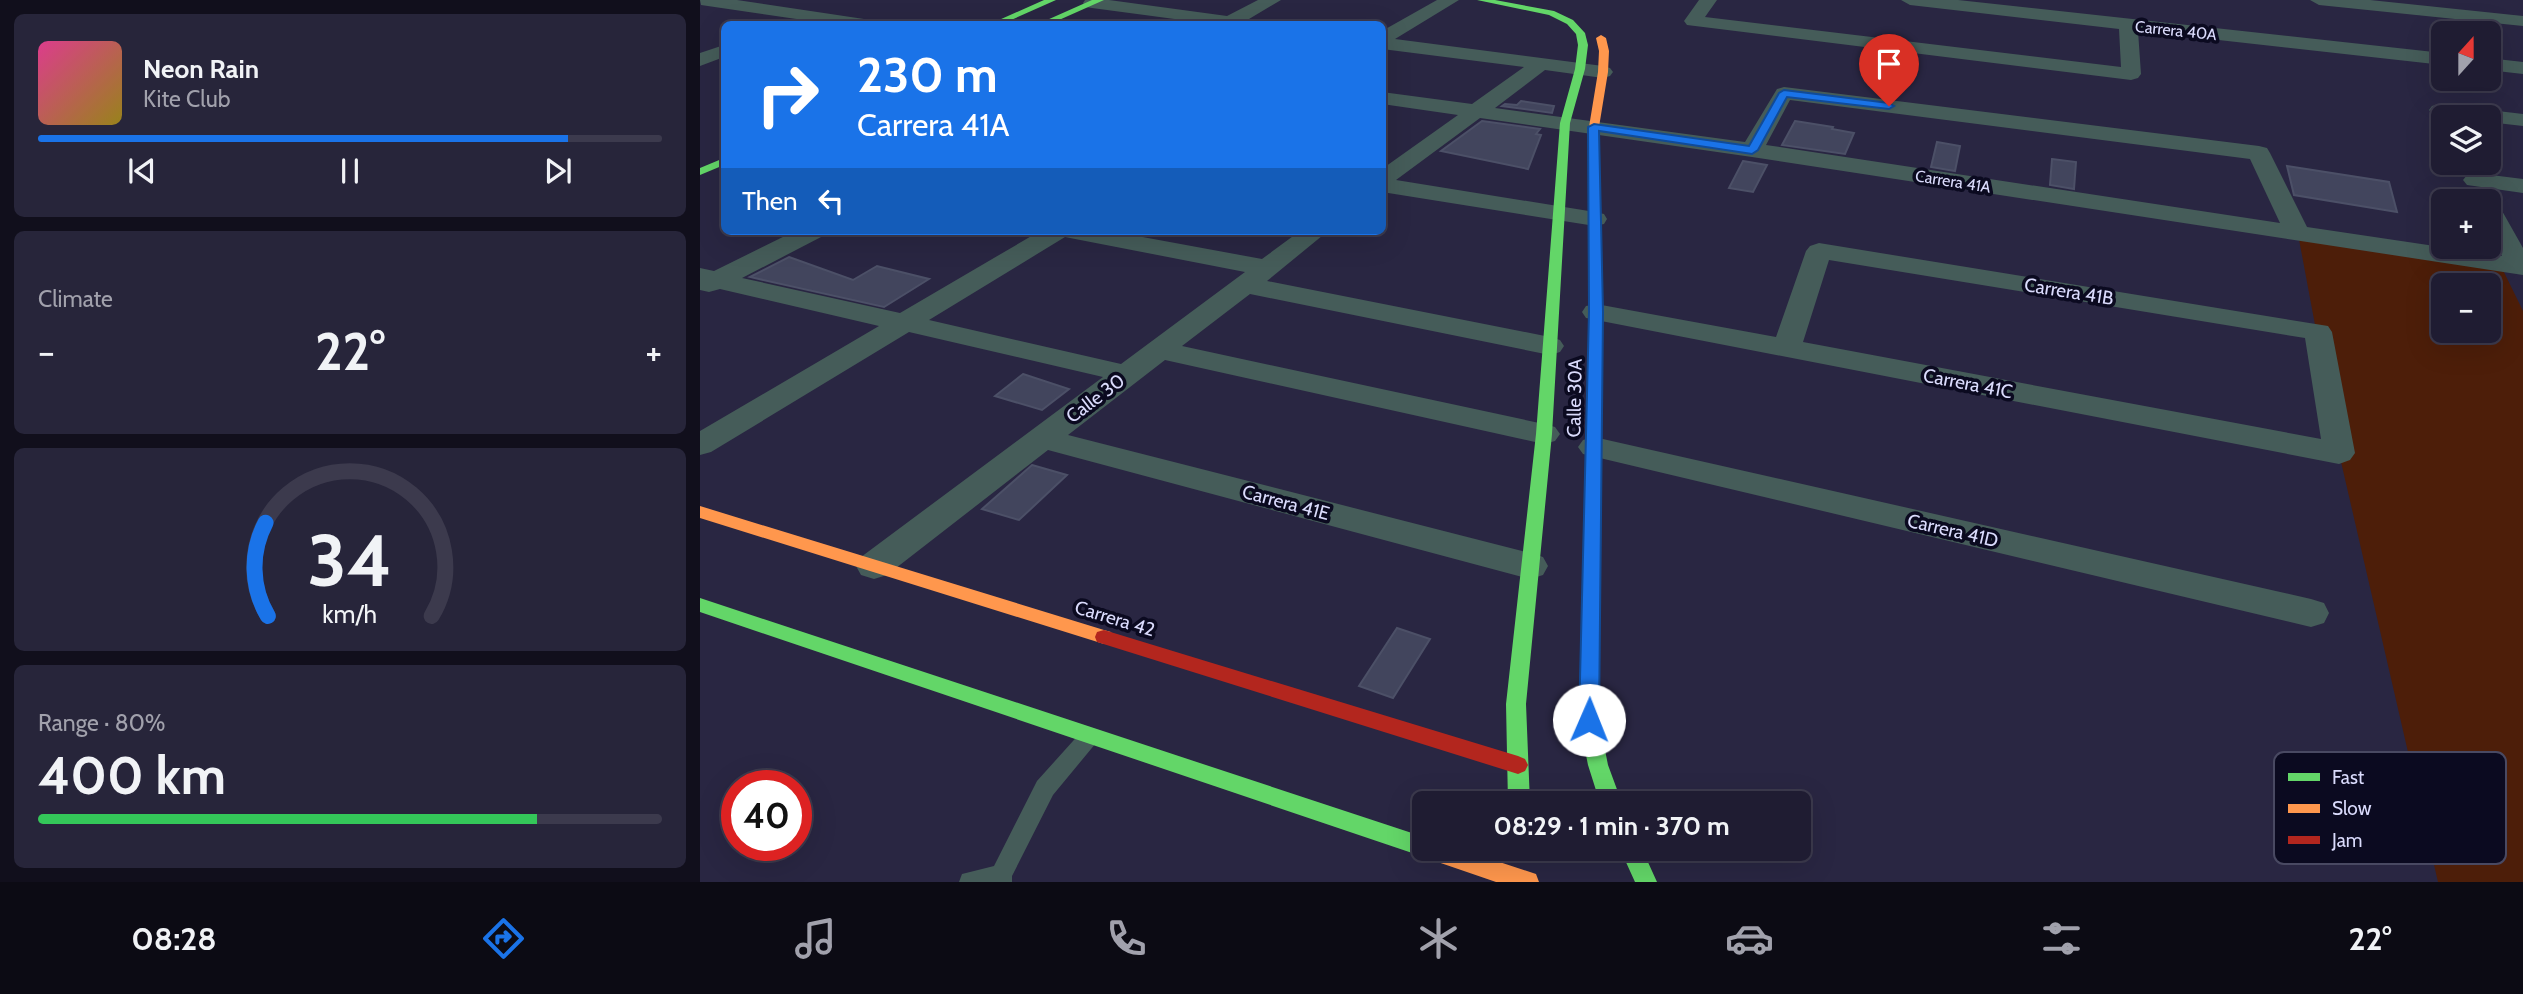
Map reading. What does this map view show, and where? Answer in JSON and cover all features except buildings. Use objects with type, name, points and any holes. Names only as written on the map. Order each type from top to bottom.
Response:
[{"type":"street","points":[[701,0],[843,21]]},
{"type":"street","points":[[1002,21],[1052,0]]},
{"type":"street","points":[[1230,21],[1272,0]]},
{"type":"street","points":[[1386,39],[1450,0]]},
{"type":"street","points":[[1480,0],[1559,11]]},
{"type":"street","points":[[1524,0],[1559,11]]},
{"type":"street","points":[[1708,0],[1693,21],[2131,74],[2128,24]]},
{"type":"street","name":"Carrera 40A","points":[[1910,0],[2431,58]]},
{"type":"street","points":[[2319,0],[2523,21]]},
{"type":"street","points":[[1049,21],[1096,2],[1214,21]]},
{"type":"street","points":[[805,21],[852,4]]},
{"type":"street","name":"Calle 30A","points":[[1519,791],[1516,704],[1544,433],[1565,123],[1580,69],[1583,45],[1580,33],[1559,11]]},
{"type":"street","name":"Calle 30A","points":[[1559,11],[1589,21],[1600,34],[1604,51],[1594,127],[1596,312],[1589,720],[1598,765],[1607,791]]},
{"type":"street","points":[[1386,42],[1603,72]]},
{"type":"street","points":[[704,69],[721,54]]},
{"type":"street","points":[[1386,179],[1541,64]]},
{"type":"street","points":[[2501,65],[2523,68]]},
{"type":"street","points":[[1752,150],[1784,93],[2259,153],[2298,234]]},
{"type":"street","name":"Carrera 41A","points":[[1386,99],[1752,150],[2521,267]]},
{"type":"street","points":[[2501,117],[2523,120]]},
{"type":"street","points":[[2479,189],[2474,180],[2523,186]]},
{"type":"street","points":[[1386,183],[1595,219]]},
{"type":"street","points":[[2501,231],[2521,267]]},
{"type":"street","points":[[705,282],[805,235]]},
{"type":"street","points":[[700,445],[1051,235]]},
{"type":"street","points":[[1087,235],[1550,346]]},
{"type":"street","name":"Calle 30","points":[[873,566],[1311,235]]},
{"type":"street","name":"Carrera 41B","points":[[1787,348],[1819,251],[2318,332],[2339,453]]},
{"type":"street","points":[[705,282],[904,323],[1127,374]]},
{"type":"street","name":"Carrera 41C","points":[[1596,312],[2339,453]]},
{"type":"street","points":[[1159,350],[1544,433]]},
{"type":"street","name":"Carrera 41E","points":[[1042,438],[1530,566]]},
{"type":"street","name":"Carrera 41D","points":[[1594,447],[2311,613]]},
{"type":"street","name":"Carrera 42","points":[[700,512],[1518,765]]},
{"type":"street","points":[[700,605],[1412,843]]},
{"type":"street","points":[[1474,861],[1536,878]]},
{"type":"street","points":[[1636,861],[1646,882]]},
{"type":"lane","points":[[970,882],[1001,878],[1045,788],[1090,735]]},
{"type":"shaded area","points":[[2298,234],[2431,254],[2431,259],[2466,259],[2500,264],[2523,311],[2523,882],[2438,882],[2434,864],[2506,864],[2506,752],[2408,752],[2339,453]]},
{"type":"traffic: fast","points":[[1002,21],[1052,0]]},
{"type":"traffic: fast","points":[[1050,21],[1100,0]]},
{"type":"traffic: fast","points":[[1481,0],[1551,13],[1570,22],[1580,33],[1583,45],[1580,69],[1565,123],[1544,434],[1516,704],[1519,791]]},
{"type":"traffic: fast","points":[[700,172],[721,162]]},
{"type":"traffic: fast","points":[[1593,471],[1589,720],[1598,765],[1607,791]]},
{"type":"traffic: fast","points":[[700,605],[1412,843]]},
{"type":"traffic: fast","points":[[1636,861],[1646,882]]},
{"type":"traffic: slow","points":[[1593,471],[1596,312],[1594,127],[1603,72],[1604,51],[1601,38]]},
{"type":"traffic: slow","points":[[700,512],[1104,637]]},
{"type":"traffic: slow","points":[[1465,861],[1528,882]]},
{"type":"traffic: jam","points":[[1104,637],[1518,765]]},
{"type":"route","points":[[1589,720],[1596,312],[1594,127],[1752,150],[1784,93],[1889,106]]}]
